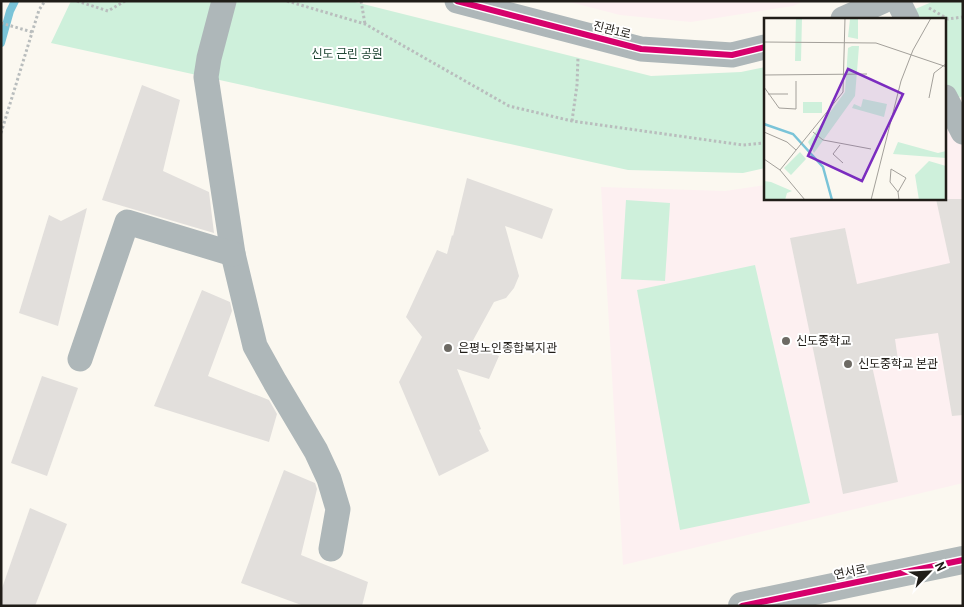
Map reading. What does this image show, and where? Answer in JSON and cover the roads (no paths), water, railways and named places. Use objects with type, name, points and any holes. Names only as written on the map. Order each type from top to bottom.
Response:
[{"type":"main road","name":"연서로","points":[[742,606],[963,560]]},
{"type":"street","points":[[224,1],[206,77],[233,254],[255,346],[316,451],[329,479],[338,509],[331,549]]},
{"type":"street","name":"진관1로","points":[[457,1],[641,49],[732,55],[764,47]]},
{"type":"street","points":[[845,18],[883,1]]},
{"type":"street","points":[[898,1],[915,12]]},
{"type":"street","points":[[946,99],[963,132]]},
{"type":"street","points":[[80,358],[126,222],[233,254]]},
{"type":"waterway","points":[[1,43],[10,11],[15,1]]},
{"type":"place","name":"신도중학교","points":[[786,341]]},
{"type":"place","name":"은평노인종합복지관","points":[[448,348]]},
{"type":"place","name":"신도중학교 본관","points":[[848,364]]},
{"type":"park label","name":"신도 근린 공원","points":[[347,54]]}]
